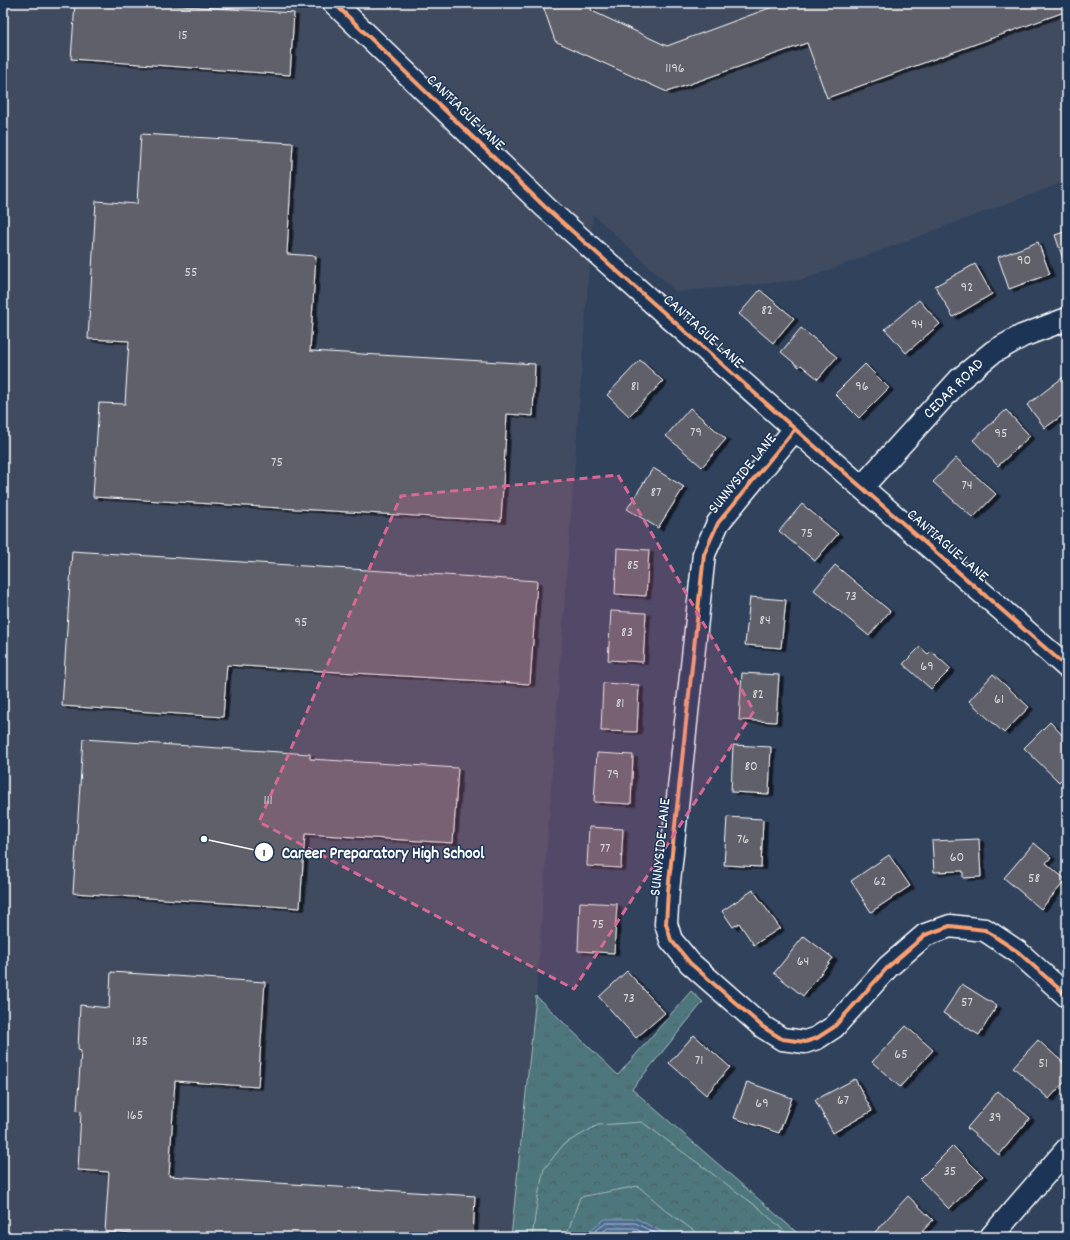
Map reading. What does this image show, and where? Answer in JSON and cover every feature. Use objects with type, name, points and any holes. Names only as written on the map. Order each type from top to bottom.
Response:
[{"type":"street","name":"CANTIAGUE LANE","points":[[334,3],[546,206],[795,429],[1067,667]]},
{"type":"street","name":"CEDAR ROAD","points":[[862,487],[960,379],[988,356],[1022,336],[1067,319]]},
{"type":"street","name":"SUNNYSIDE LANE","points":[[795,429],[718,523],[704,554],[668,891],[666,924],[671,940],[690,963],[763,1027],[782,1038],[805,1042],[817,1038],[834,1027],[888,967],[925,934],[950,926],[985,930],[1018,952],[1067,996]]},
{"type":"street","points":[[991,1237],[1067,1149]]},
{"type":"highlighted area","points":[[618,475],[754,711],[574,989],[259,822],[401,496]]},
{"type":"shaded area","points":[[3,3],[1067,3],[1067,181],[802,280],[676,292],[593,214],[536,996],[511,1237],[3,1237]]},
{"type":"green space","points":[[691,991],[703,1002],[632,1089],[802,1237],[511,1237],[536,996],[618,1075]]},
{"type":"green space","points":[[642,1122],[759,1208],[784,1231],[784,1237],[702,1237],[667,1211],[638,1186],[580,1197],[566,1237],[532,1237],[538,1196],[544,1169],[564,1144],[598,1125]]},
{"type":"water","points":[[605,1219],[637,1219],[672,1237],[581,1237]]},
{"type":"building","points":[[75,3],[136,3],[294,13],[290,75],[71,59]]},
{"type":"building","points":[[542,3],[589,3],[592,11],[667,46],[783,3],[1067,3],[1067,11],[827,98],[807,43],[667,92],[555,41]]},
{"type":"building","points":[[141,134],[293,143],[287,254],[316,256],[310,351],[535,364],[533,416],[507,414],[501,521],[93,497],[99,403],[125,404],[129,341],[88,339],[96,201],[137,204]]},
{"type":"building","points":[[1067,231],[1067,268],[1066,268],[1055,235]]},
{"type":"building","points":[[1038,242],[1050,274],[1009,289],[998,257]]},
{"type":"building","points":[[975,264],[992,294],[953,317],[935,286]]},
{"type":"building","points":[[760,290],[794,318],[773,343],[739,314]]},
{"type":"building","points":[[919,300],[940,324],[906,353],[885,329]]},
{"type":"building","points":[[801,328],[837,357],[818,379],[801,365],[799,367],[781,352]]},
{"type":"building","points":[[640,360],[663,381],[629,416],[607,395]]},
{"type":"building","points":[[865,364],[889,388],[859,418],[835,394]]},
{"type":"building","points":[[1066,375],[1067,412],[1045,428],[1027,405]]},
{"type":"building","points":[[690,408],[726,439],[702,467],[666,436]]},
{"type":"building","points":[[1006,410],[1030,436],[998,466],[973,440]]},
{"type":"building","points":[[956,458],[996,494],[973,518],[933,482]]},
{"type":"building","points":[[653,468],[684,487],[658,528],[627,509]]},
{"type":"building","points":[[802,504],[838,534],[815,561],[779,531]]},
{"type":"building","points":[[617,548],[649,550],[646,596],[615,594]]},
{"type":"building","points":[[72,551],[537,581],[530,684],[227,665],[223,717],[62,706]]},
{"type":"building","points":[[835,565],[890,611],[869,636],[814,590]]},
{"type":"building","points":[[750,597],[786,600],[781,648],[745,645]]},
{"type":"building","points":[[611,611],[646,613],[643,662],[608,660]]},
{"type":"building","points":[[920,647],[928,654],[931,651],[951,669],[931,689],[903,664]]},
{"type":"building","points":[[742,673],[779,675],[776,722],[739,720]]},
{"type":"building","points":[[993,674],[1029,707],[1004,733],[969,701]]},
{"type":"building","points":[[603,683],[639,685],[637,732],[601,731]]},
{"type":"building","points":[[1050,722],[1067,740],[1067,774],[1059,782],[1024,748]]},
{"type":"building","points":[[83,739],[310,754],[310,759],[458,768],[453,843],[305,834],[300,908],[73,893]]},
{"type":"building","points":[[733,745],[771,747],[769,794],[731,792]]},
{"type":"building","points":[[597,753],[633,755],[631,804],[594,802]]},
{"type":"building","points":[[727,817],[763,819],[761,867],[724,865]]},
{"type":"building","points":[[589,827],[623,829],[621,868],[587,866]]},
{"type":"building","points":[[979,839],[981,877],[963,878],[963,871],[934,872],[932,841]]},
{"type":"building","points":[[1034,843],[1051,857],[1046,863],[1066,880],[1041,909],[1004,878]]},
{"type":"building","points":[[889,855],[910,886],[871,912],[851,881]]},
{"type":"building","points":[[753,890],[780,928],[754,945],[739,923],[733,927],[722,911]]},
{"type":"building","points":[[580,902],[617,904],[614,953],[578,951]]},
{"type":"building","points":[[804,936],[833,958],[803,996],[774,973]]},
{"type":"building","points":[[627,971],[665,1013],[636,1038],[599,997]]},
{"type":"building","points":[[111,972],[265,982],[258,1087],[175,1081],[169,1176],[475,1196],[473,1237],[185,1237],[105,1232],[109,1172],[78,1170],[81,1111],[77,1110],[81,1051],[78,1050],[80,1005],[109,1008]]},
{"type":"building","points":[[962,984],[997,1006],[979,1035],[943,1013]]},
{"type":"building","points":[[906,1026],[933,1050],[900,1087],[872,1062]]},
{"type":"building","points":[[694,1035],[730,1067],[706,1095],[669,1063]]},
{"type":"building","points":[[1038,1040],[1067,1066],[1067,1079],[1049,1099],[1013,1067]]},
{"type":"building","points":[[855,1079],[872,1111],[833,1133],[815,1100]]},
{"type":"building","points":[[747,1082],[792,1098],[779,1133],[734,1118]]},
{"type":"building","points":[[998,1091],[1030,1118],[999,1155],[967,1128]]},
{"type":"building","points":[[953,1146],[983,1176],[949,1209],[920,1179]]},
{"type":"building","points":[[908,1196],[933,1220],[919,1235],[921,1237],[880,1237],[875,1232]]},
{"type":"cycle path","points":[[334,3],[545,207],[795,429],[1067,667]]},
{"type":"cycle path","points":[[795,429],[718,523],[704,554],[668,891],[666,924],[671,940],[690,963],[763,1027],[782,1039],[805,1042],[817,1038],[834,1027],[888,967],[925,935],[950,926],[985,930],[1018,952],[1067,996]]},
{"type":"place","name":"Career Preparatory High School","points":[[204,839]]}]
